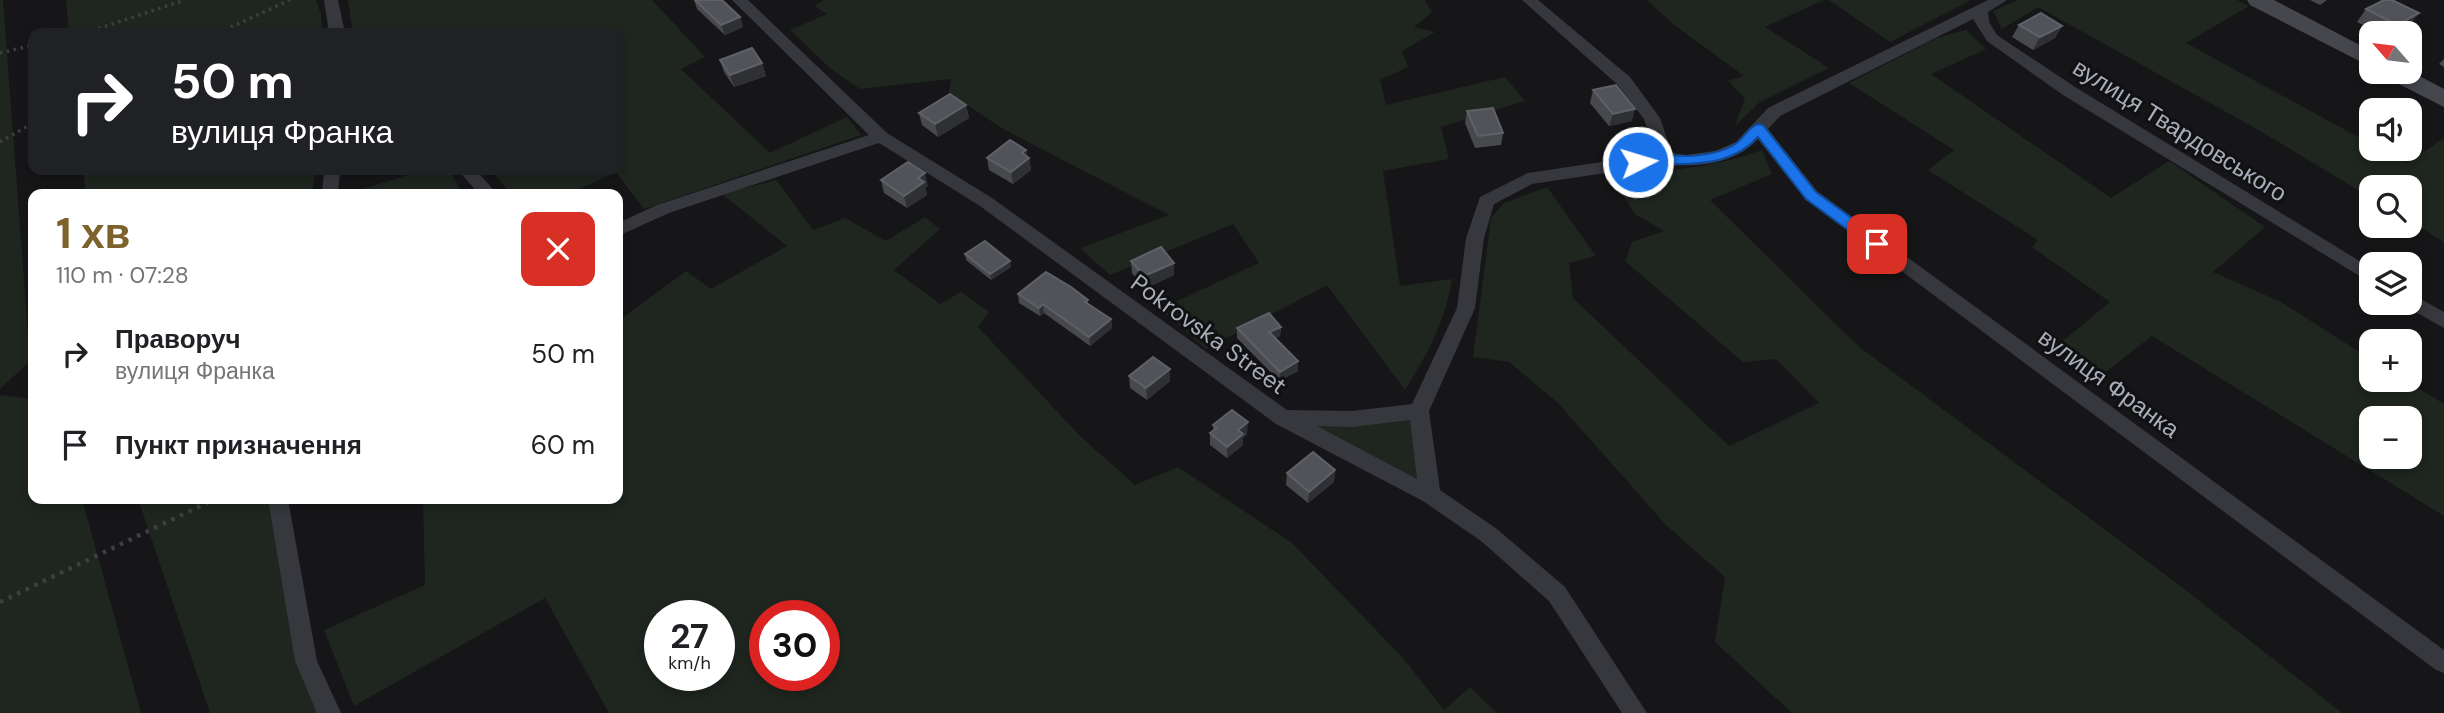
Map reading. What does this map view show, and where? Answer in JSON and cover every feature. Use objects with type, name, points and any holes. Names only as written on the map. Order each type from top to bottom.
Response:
[{"type":"street","points":[[331,0],[336,28]]},
{"type":"street","name":"Pokrovska Street","points":[[739,0],[881,137],[986,202],[1283,418],[1430,495],[1489,535],[1557,594],[1635,713]]},
{"type":"street","points":[[1529,0],[1624,81],[1652,118],[1665,158]]},
{"type":"street","points":[[1430,495],[1419,411],[1466,308],[1475,238],[1486,201],[1528,179],[1665,158],[1686,161],[1718,156],[1742,146],[1774,112],[2000,0]]},
{"type":"street","points":[[2258,0],[2359,54]]},
{"type":"street","name":"вулиця Твардовського","points":[[1980,10],[1981,22],[1992,38],[2069,91],[2359,269]]},
{"type":"street","points":[[2416,84],[2444,99]]},
{"type":"street","name":"вулиця Франка","points":[[1758,128],[1811,195],[2444,663]]},
{"type":"street","points":[[623,228],[663,209],[881,137]]},
{"type":"street","points":[[471,175],[484,189]]},
{"type":"street","points":[[2422,307],[2444,321]]},
{"type":"street","points":[[1283,418],[1352,419],[1419,411]]},
{"type":"street","points":[[279,504],[306,661],[329,713]]},
{"type":"path","points":[[100,28],[185,0]]},
{"type":"path","points":[[229,28],[290,0]]},
{"type":"path","points":[[0,53],[28,46]]},
{"type":"path","points":[[0,142],[28,125]]},
{"type":"path","points":[[0,602],[205,504]]},
{"type":"shaded area","points":[[0,0],[3,0],[28,363],[0,389]]},
{"type":"shaded area","points":[[66,0],[316,0],[322,28],[69,28]]},
{"type":"shaded area","points":[[348,0],[652,0],[705,57],[681,69],[770,153],[847,117],[861,135],[644,209],[618,175],[623,175],[623,28],[352,28]]},
{"type":"shaded area","points":[[824,0],[1425,0],[1432,12],[1414,27],[1435,32],[1402,51],[1408,67],[1380,80],[1386,105],[1505,77],[1525,101],[1441,127],[1449,159],[1383,171],[1400,286],[1452,279],[1445,309],[1434,337],[1405,390],[1327,285],[1206,349],[1160,309],[1259,263],[1233,224],[1110,275],[1080,248],[1169,215],[1001,128],[949,92],[951,79],[860,89],[831,69],[790,30],[827,14],[814,6]]},
{"type":"shaded area","points":[[1647,0],[1824,0],[1765,27],[1829,68],[1760,102],[1735,126],[1745,98],[1728,81],[1744,76],[1673,24]]},
{"type":"shaded area","points":[[1829,0],[1971,0],[1890,42]]},
{"type":"shaded area","points":[[2018,0],[2237,0],[2249,6],[2186,43],[2359,137],[2359,161],[2422,161],[2422,153],[2444,138],[2444,242],[2422,228],[2422,175],[2359,175],[2359,191],[2262,132],[2038,7],[2002,29],[1993,11]]},
{"type":"shaded area","points":[[1966,30],[1986,49],[1931,74],[2111,198],[2169,161],[2265,227],[2213,272],[2281,302],[2359,351],[2359,392],[2422,390],[2444,404],[2444,516],[2368,469],[2422,469],[2422,406],[2359,406],[2359,464],[2152,336],[2094,381],[2052,350],[2110,302],[2032,247],[2038,240],[1928,170],[1954,150],[1849,83],[1936,38]]},
{"type":"shaded area","points":[[1762,150],[1772,174],[1710,200],[1858,346],[2174,581],[2342,713],[1792,713],[1715,642],[1725,577],[1666,525],[1558,403],[1509,362],[1473,357],[1491,218],[1504,203],[1547,187],[1596,256],[1569,263],[1573,298],[1729,446],[1819,403],[1776,359],[1743,362],[1625,261],[1632,242],[1664,231],[1635,214],[1619,189],[1636,172],[1700,166]]},
{"type":"shaded area","points":[[84,175],[314,175],[313,189],[85,189]]},
{"type":"shaded area","points":[[408,175],[452,175],[460,189],[363,189]]},
{"type":"shaded area","points":[[495,175],[610,175],[580,189],[507,189]]},
{"type":"shaded area","points":[[776,180],[813,230],[845,218],[886,241],[925,217],[940,229],[894,270],[940,304],[961,292],[989,312],[978,327],[1081,437],[1135,485],[1178,467],[1292,543],[1403,658],[1444,710],[1470,687],[1497,713],[609,713],[545,598],[354,706],[324,630],[425,585],[423,504],[623,504],[623,318],[686,271],[711,289],[787,246],[722,194]]},
{"type":"shaded area","points":[[0,395],[28,398],[28,504],[83,504],[141,713],[0,713]]},
{"type":"shaded area","points":[[1413,418],[1420,482],[1304,424]]},
{"type":"shaded area","points":[[140,504],[279,504],[306,661],[329,713],[210,713]]},
{"type":"building","points":[[695,0],[722,0],[740,17],[721,25]]},
{"type":"building","points":[[2384,0],[2392,0],[2419,13],[2404,21],[2389,21],[2366,9]]},
{"type":"building","points":[[2041,13],[2062,26],[2040,37],[2019,25]]},
{"type":"building","points":[[752,48],[762,63],[730,75],[720,60]]},
{"type":"building","points":[[1616,85],[1635,109],[1613,114],[1593,90]]},
{"type":"building","points":[[950,94],[966,105],[935,124],[919,113]]},
{"type":"building","points":[[1493,108],[1503,133],[1478,136],[1467,111]]},
{"type":"building","points":[[1010,140],[1026,150],[1022,153],[1029,158],[1011,172],[987,158]]},
{"type":"building","points":[[908,162],[925,173],[918,178],[924,182],[904,196],[881,180]]},
{"type":"building","points":[[985,241],[1010,261],[990,274],[965,254]]},
{"type":"building","points":[[1161,247],[1174,263],[1144,276],[1131,261]]},
{"type":"building","points":[[1046,272],[1071,287],[1088,300],[1085,302],[1111,319],[1089,337],[1043,304],[1039,308],[1018,294]]},
{"type":"building","points":[[1269,313],[1281,327],[1269,332],[1298,361],[1280,372],[1237,328]]},
{"type":"building","points":[[1153,357],[1170,369],[1146,388],[1129,376]]},
{"type":"building","points":[[1232,410],[1248,422],[1238,430],[1243,434],[1227,447],[1210,433],[1217,428],[1213,425]]},
{"type":"building","points":[[1313,452],[1335,470],[1309,492],[1287,473]]},
{"type":"route","points":[[1638,162],[1665,158],[1686,161],[1718,156],[1742,146],[1758,128],[1811,195],[1877,244]]}]
